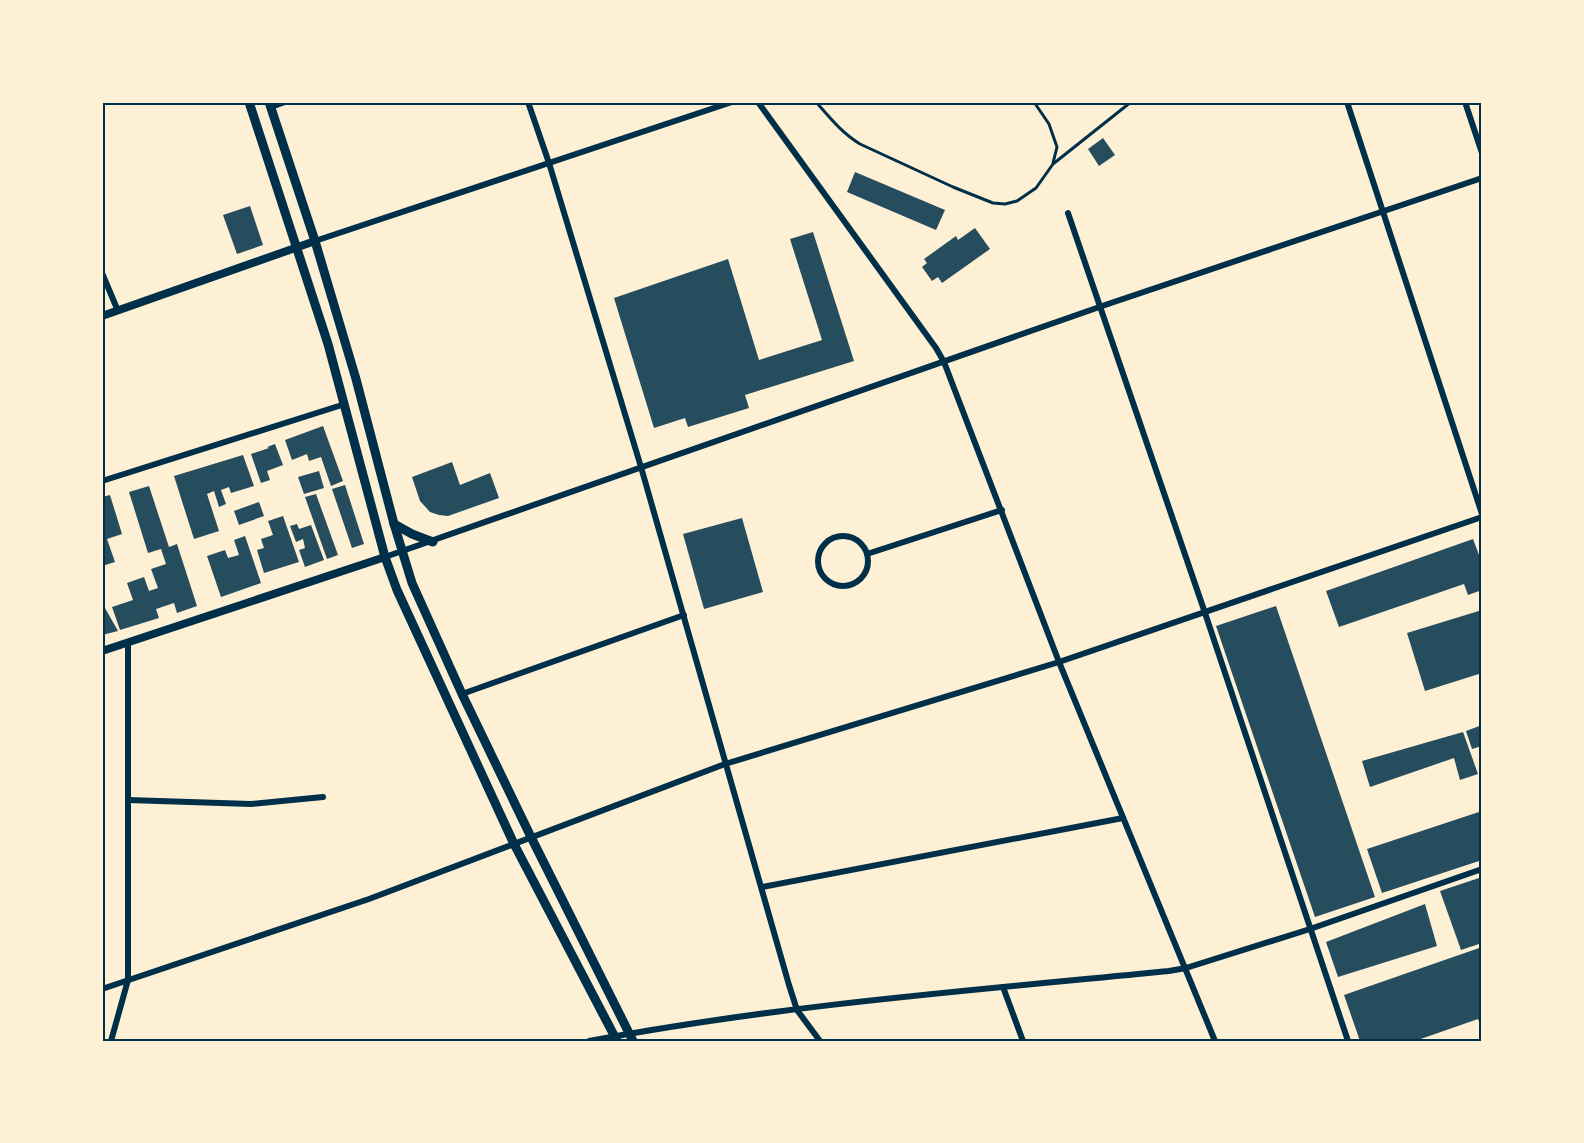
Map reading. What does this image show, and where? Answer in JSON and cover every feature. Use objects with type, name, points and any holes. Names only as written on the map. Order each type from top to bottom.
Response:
[{"type":"main road","points":[[249,102],[297,247],[345,404],[385,557],[402,600],[514,844],[616,1039]]},
{"type":"main road","points":[[270,104],[315,241],[356,379],[412,583],[462,694],[631,1037]]},
{"type":"main road","points":[[394,524],[432,542]]},
{"type":"street","points":[[270,104],[285,102]]},
{"type":"street","points":[[528,102],[549,163],[641,467],[797,1010],[820,1041]]},
{"type":"street","points":[[102,316],[297,247],[732,102]]},
{"type":"street","points":[[758,102],[944,362],[1059,662],[1215,1041]]},
{"type":"street","points":[[102,989],[369,899],[725,764],[1059,662],[1204,610],[1482,516],[1347,102]]},
{"type":"street","points":[[1465,102],[1482,153]]},
{"type":"street","points":[[102,651],[432,542],[1100,306],[1482,178]]},
{"type":"street","points":[[1068,213],[1348,1041]]},
{"type":"street","points":[[102,273],[118,311]]},
{"type":"street","points":[[102,481],[345,404]]},
{"type":"street","points":[[867,554],[1002,510]]},
{"type":"street","points":[[840,536],[849,536],[857,540],[867,554],[867,570],[863,577],[850,586],[835,586],[822,576],[817,560],[824,544],[840,536]]},
{"type":"street","points":[[462,694],[684,615]]},
{"type":"street","points":[[111,1041],[128,980],[128,642]]},
{"type":"street","points":[[128,801],[250,804],[323,797]]},
{"type":"street","points":[[762,887],[1123,818]]},
{"type":"street","points":[[589,1041],[631,1037],[797,1010],[1186,968],[1482,869]]},
{"type":"street","points":[[1003,987],[1023,1041]]},
{"type":"lane","points":[[816,102],[836,126],[860,144],[953,187],[993,203],[1005,204],[1017,201],[1036,188],[1053,164],[1131,102]]},
{"type":"lane","points":[[1034,102],[1049,124],[1057,147],[1053,164]]},
{"type":"building","points":[[1103,138],[1115,155],[1099,166],[1088,149]]},
{"type":"building","points":[[855,172],[945,210],[936,230],[847,192]]},
{"type":"building","points":[[250,206],[263,245],[237,254],[223,215]]},
{"type":"building","points":[[975,228],[990,249],[942,283],[938,277],[932,281],[922,267],[927,263],[924,259],[956,236],[958,240]]},
{"type":"building","points":[[813,232],[854,361],[745,395],[749,408],[688,427],[685,418],[654,428],[614,298],[728,259],[759,360],[822,340],[790,239]]},
{"type":"building","points":[[323,426],[343,481],[331,486],[321,457],[309,461],[307,454],[292,460],[285,440]]},
{"type":"building","points":[[275,444],[283,465],[267,471],[270,480],[261,483],[251,454]]},
{"type":"building","points":[[243,455],[254,486],[231,493],[229,487],[221,490],[226,504],[219,507],[214,491],[207,494],[219,531],[194,539],[174,476]]},
{"type":"building","points":[[452,462],[460,485],[490,473],[499,498],[448,516],[430,512],[420,501],[412,477]]},
{"type":"building","points":[[319,471],[324,488],[304,494],[298,477]]},
{"type":"building","points":[[345,485],[364,544],[352,548],[332,489]]},
{"type":"building","points":[[149,486],[169,547],[177,544],[197,606],[177,613],[174,603],[156,609],[159,618],[120,630],[112,607],[133,600],[127,583],[144,577],[149,591],[158,588],[151,569],[166,564],[161,549],[148,553],[129,492]]},
{"type":"building","points":[[316,494],[338,555],[327,559],[305,497]]},
{"type":"building","points":[[110,495],[122,534],[107,539],[115,562],[102,566],[102,497]]},
{"type":"building","points":[[259,502],[264,516],[239,525],[234,511]]},
{"type":"building","points":[[283,516],[299,562],[264,573],[257,550],[264,548],[261,539],[273,535],[268,521]]},
{"type":"building","points":[[742,518],[763,592],[704,609],[683,534]]},
{"type":"building","points":[[297,524],[299,529],[311,525],[324,560],[305,567],[299,550],[305,548],[303,539],[296,542],[290,526]]},
{"type":"building","points":[[245,536],[261,583],[221,597],[207,556],[225,550],[228,558],[239,555],[234,540]]},
{"type":"building","points":[[1473,539],[1482,563],[1482,590],[1468,595],[1464,584],[1339,627],[1326,591]]},
{"type":"building","points":[[1276,606],[1375,897],[1315,917],[1216,626]]},
{"type":"building","points":[[105,608],[118,631],[102,635],[102,609]]},
{"type":"building","points":[[1482,610],[1482,673],[1425,691],[1407,633]]},
{"type":"building","points":[[1482,725],[1482,746],[1472,749],[1466,731]]},
{"type":"building","points":[[1463,732],[1478,774],[1460,780],[1454,758],[1370,787],[1362,761]]},
{"type":"building","points":[[1482,811],[1482,860],[1382,893],[1367,849]]},
{"type":"building","points":[[1482,877],[1482,943],[1461,950],[1440,891]]},
{"type":"building","points":[[1425,904],[1437,946],[1338,977],[1326,942]]},
{"type":"building","points":[[1482,947],[1482,1030],[1478,1019],[1415,1041],[1360,1041],[1344,995]]}]
